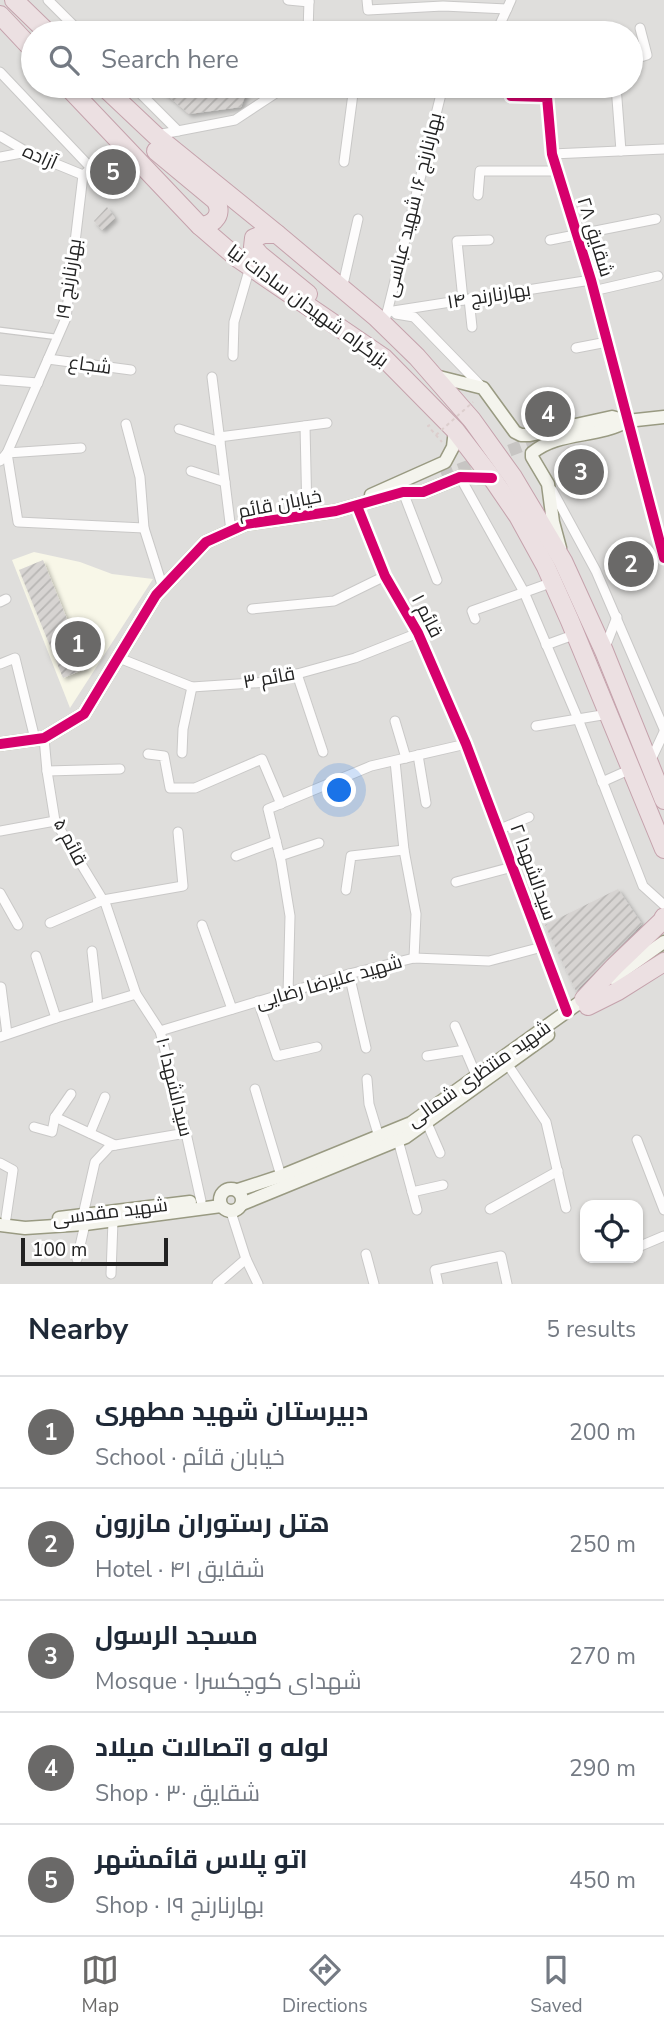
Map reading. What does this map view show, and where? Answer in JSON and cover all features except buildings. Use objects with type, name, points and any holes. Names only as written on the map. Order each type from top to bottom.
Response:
[{"type":"highway","points":[[21,1],[38,21]]},
{"type":"highway","points":[[0,15],[21,37]]},
{"type":"highway","name":"بزرگراه شهیدان سادات نیا","points":[[78,98],[200,226],[236,257],[384,358],[449,437],[492,478],[518,516],[553,582],[664,849]]},
{"type":"highway","points":[[112,98],[152,148],[215,200],[219,206],[215,221],[200,226]]},
{"type":"highway","name":"بزرگراه شهیدان سادات نیا","points":[[115,98],[155,135],[342,289],[385,318],[472,420],[513,477],[563,561],[604,651],[664,800]]},
{"type":"highway","points":[[277,234],[264,234],[254,238],[253,247],[318,302],[358,342]]},
{"type":"highway","points":[[586,1002],[614,967],[662,922],[664,917]]},
{"type":"highway","points":[[586,1002],[637,980],[664,962]]},
{"type":"main road","points":[[434,376],[483,388],[515,432],[522,435],[615,428],[627,421],[664,417]]},
{"type":"main road","points":[[557,434],[532,453],[532,457],[548,484],[553,522],[563,561]]},
{"type":"main road","points":[[357,506],[369,496],[445,463],[451,454],[449,437]]},
{"type":"main road","points":[[403,492],[442,475]]},
{"type":"main road","name":"خیابان قائم","points":[[0,744],[39,739],[84,714],[156,596],[206,542],[246,524],[357,506],[403,492],[424,492],[460,477],[492,478]]},
{"type":"main road","name":"شهید منتظری شمالی","points":[[664,942],[586,1002],[508,1065],[427,1123],[398,1140],[242,1203],[238,1209],[224,1206],[226,1189],[238,1191],[281,1176],[411,1123],[567,1012],[586,1002],[664,950]]},
{"type":"main road","points":[[238,1191],[242,1196],[242,1203]]},
{"type":"main road","name":"شهید مقدسی","points":[[84,1220],[201,1205],[224,1206]]},
{"type":"main road","name":"شهید مقدسی","points":[[2,1222],[113,1221],[201,1205]]},
{"type":"street","points":[[48,0],[69,21]]},
{"type":"street","points":[[288,0],[309,1],[308,21]]},
{"type":"street","points":[[367,0],[368,10],[509,5],[502,21]]},
{"type":"street","points":[[643,40],[647,55],[643,56]]},
{"type":"street","points":[[0,72],[21,96]]},
{"type":"street","points":[[23,98],[87,172],[122,144]]},
{"type":"street","points":[[145,98],[178,131]]},
{"type":"street","points":[[155,135],[235,120],[268,98]]},
{"type":"street","points":[[344,162],[352,98]]},
{"type":"street","name":"بهارنارنج ۱۶ شهید عباسی","points":[[385,318],[440,98]]},
{"type":"street","name":"شقایق ۲۸","points":[[547,98],[552,154],[592,286],[664,558]]},
{"type":"street","points":[[617,98],[621,151]]},
{"type":"street","name":"آزاده","points":[[0,136],[27,152],[87,172]]},
{"type":"street","points":[[552,154],[664,149]]},
{"type":"street","points":[[0,157],[27,152]]},
{"type":"street","points":[[478,195],[480,171],[557,171]]},
{"type":"street","name":"بهارنارنج ۱۹","points":[[4,457],[66,318],[87,172]]},
{"type":"street","points":[[342,289],[358,219]]},
{"type":"street","points":[[550,240],[656,219]]},
{"type":"street","points":[[472,327],[457,241],[489,240]]},
{"type":"street","points":[[233,356],[234,322],[250,267]]},
{"type":"street","name":"بهارنارنج ۱۴","points":[[385,318],[466,300],[658,276]]},
{"type":"street","points":[[385,318],[414,317],[483,388]]},
{"type":"street","points":[[576,348],[607,342]]},
{"type":"street","name":"شجاع","points":[[48,359],[131,370]]},
{"type":"street","points":[[212,377],[231,531]]},
{"type":"street","points":[[0,380],[38,383]]},
{"type":"street","points":[[548,405],[557,434]]},
{"type":"street","points":[[127,424],[139,477],[144,528],[163,588]]},
{"type":"street","points":[[179,429],[220,440],[327,424]]},
{"type":"street","points":[[305,426],[307,515]]},
{"type":"street","points":[[81,448],[4,457],[18,522],[144,528]]},
{"type":"street","points":[[191,471],[225,482]]},
{"type":"street","points":[[460,477],[524,592],[578,719],[643,886],[664,905]]},
{"type":"street","points":[[548,484],[596,572],[664,731],[649,764]]},
{"type":"street","points":[[403,492],[437,580]]},
{"type":"street","name":"قائم ۱","points":[[357,506],[385,576],[418,633],[466,744]]},
{"type":"street","points":[[253,609],[334,601],[385,576]]},
{"type":"street","points":[[475,619],[472,611],[553,582]]},
{"type":"street","points":[[604,651],[617,617]]},
{"type":"street","name":"قائم ۳","points":[[119,658],[192,687],[268,682],[355,657],[418,633]]},
{"type":"street","points":[[546,645],[576,634]]},
{"type":"street","name":"قائم ۵","points":[[0,664],[15,658],[47,771],[55,821],[103,900]]},
{"type":"street","points":[[297,674],[323,752]]},
{"type":"street","points":[[182,753],[183,729],[192,687]]},
{"type":"street","points":[[536,726],[608,714]]},
{"type":"street","points":[[395,722],[406,758]]},
{"type":"street","points":[[288,994],[290,916],[268,809],[371,766],[466,744]]},
{"type":"street","name":"سیدالشهدا ۲","points":[[466,744],[567,1012]]},
{"type":"street","points":[[148,754],[164,756],[170,788],[195,788],[262,759],[281,804]]},
{"type":"street","points":[[418,755],[426,803]]},
{"type":"street","points":[[395,761],[404,850],[416,914],[414,958]]},
{"type":"street","points":[[47,771],[120,769]]},
{"type":"street","points":[[602,782],[631,769]]},
{"type":"street","points":[[498,831],[529,817]]},
{"type":"street","points":[[0,831],[55,821]]},
{"type":"street","points":[[50,923],[103,900],[183,886],[178,832]]},
{"type":"street","points":[[236,856],[276,841]]},
{"type":"street","points":[[279,856],[319,843]]},
{"type":"street","points":[[346,890],[351,856],[404,850]]},
{"type":"street","points":[[456,882],[512,867]]},
{"type":"street","points":[[0,893],[18,925]]},
{"type":"street","name":"سیدالشهدا ۱۰","points":[[103,900],[136,994],[160,1031],[201,1205]]},
{"type":"street","points":[[202,925],[232,1009]]},
{"type":"street","name":"شهید علیرضا رضایی","points":[[160,1031],[349,974],[414,958],[489,961],[542,947]]},
{"type":"street","points":[[92,951],[98,1005]]},
{"type":"street","points":[[36,956],[56,1018]]},
{"type":"street","points":[[349,974],[366,1048]]},
{"type":"street","points":[[1,986],[4,1035],[136,994]]},
{"type":"street","points":[[258,1001],[277,1056],[317,1047]]},
{"type":"street","points":[[455,1026],[476,1075]]},
{"type":"street","points":[[427,1056],[465,1050]]},
{"type":"street","points":[[508,1065],[546,1122],[566,1208]]},
{"type":"street","points":[[367,1079],[369,1104],[379,1137]]},
{"type":"street","points":[[255,1089],[281,1176]]},
{"type":"street","points":[[34,1127],[52,1132],[55,1117],[71,1094]]},
{"type":"street","points":[[90,1133],[106,1097]]},
{"type":"street","points":[[55,1117],[115,1145]]},
{"type":"street","points":[[427,1123],[440,1153]]},
{"type":"street","points":[[77,1259],[95,1162],[110,1146],[186,1133]]},
{"type":"street","points":[[398,1140],[417,1210]]},
{"type":"street","points":[[637,1140],[664,1210]]},
{"type":"street","points":[[0,1163],[13,1170],[2,1222]]},
{"type":"street","points":[[489,1209],[558,1171]]},
{"type":"street","points":[[412,1192],[443,1185]]},
{"type":"street","points":[[224,1206],[258,1284]]},
{"type":"street","points":[[111,1274],[113,1221]]},
{"type":"street","points":[[643,1245],[664,1236]]},
{"type":"street","points":[[366,1254],[374,1284]]},
{"type":"street","points":[[438,1284],[435,1270],[501,1255],[507,1284]]},
{"type":"street","points":[[216,1284],[246,1259]]},
{"type":"lane","points":[[0,330],[58,337]]},
{"type":"path","points":[[436,435],[473,402]]},
{"type":"path","points":[[428,426],[436,435],[449,437]]},
{"type":"shaded area","points":[[0,0],[664,0],[664,1284],[0,1284]]},
{"type":"shaded area","points":[[34,552],[80,562],[112,574],[153,579],[70,708],[12,560]]},
{"type":"tunnel","points":[[442,476],[540,439]]},
{"type":"cycle path","points":[[547,98],[552,154],[591,280],[664,558]]},
{"type":"cycle path","points":[[0,744],[44,738],[84,714],[156,595],[206,542],[246,524],[336,511],[403,492],[423,492],[460,477],[492,478]]},
{"type":"cycle path","points":[[357,506],[385,576],[418,633],[466,744],[567,1012]]},
{"type":"place","name":"اتو پلاس قائمشهر","points":[[113,172]]},
{"type":"place","name":"لوله و اتصالات میلاد","points":[[548,414]]},
{"type":"place","name":"مسجد الرسول","points":[[581,472]]},
{"type":"place","name":"هتل رستوران مازرون","points":[[631,564]]},
{"type":"place","name":"دبیرستان شهید مطهری","points":[[78,644]]}]
